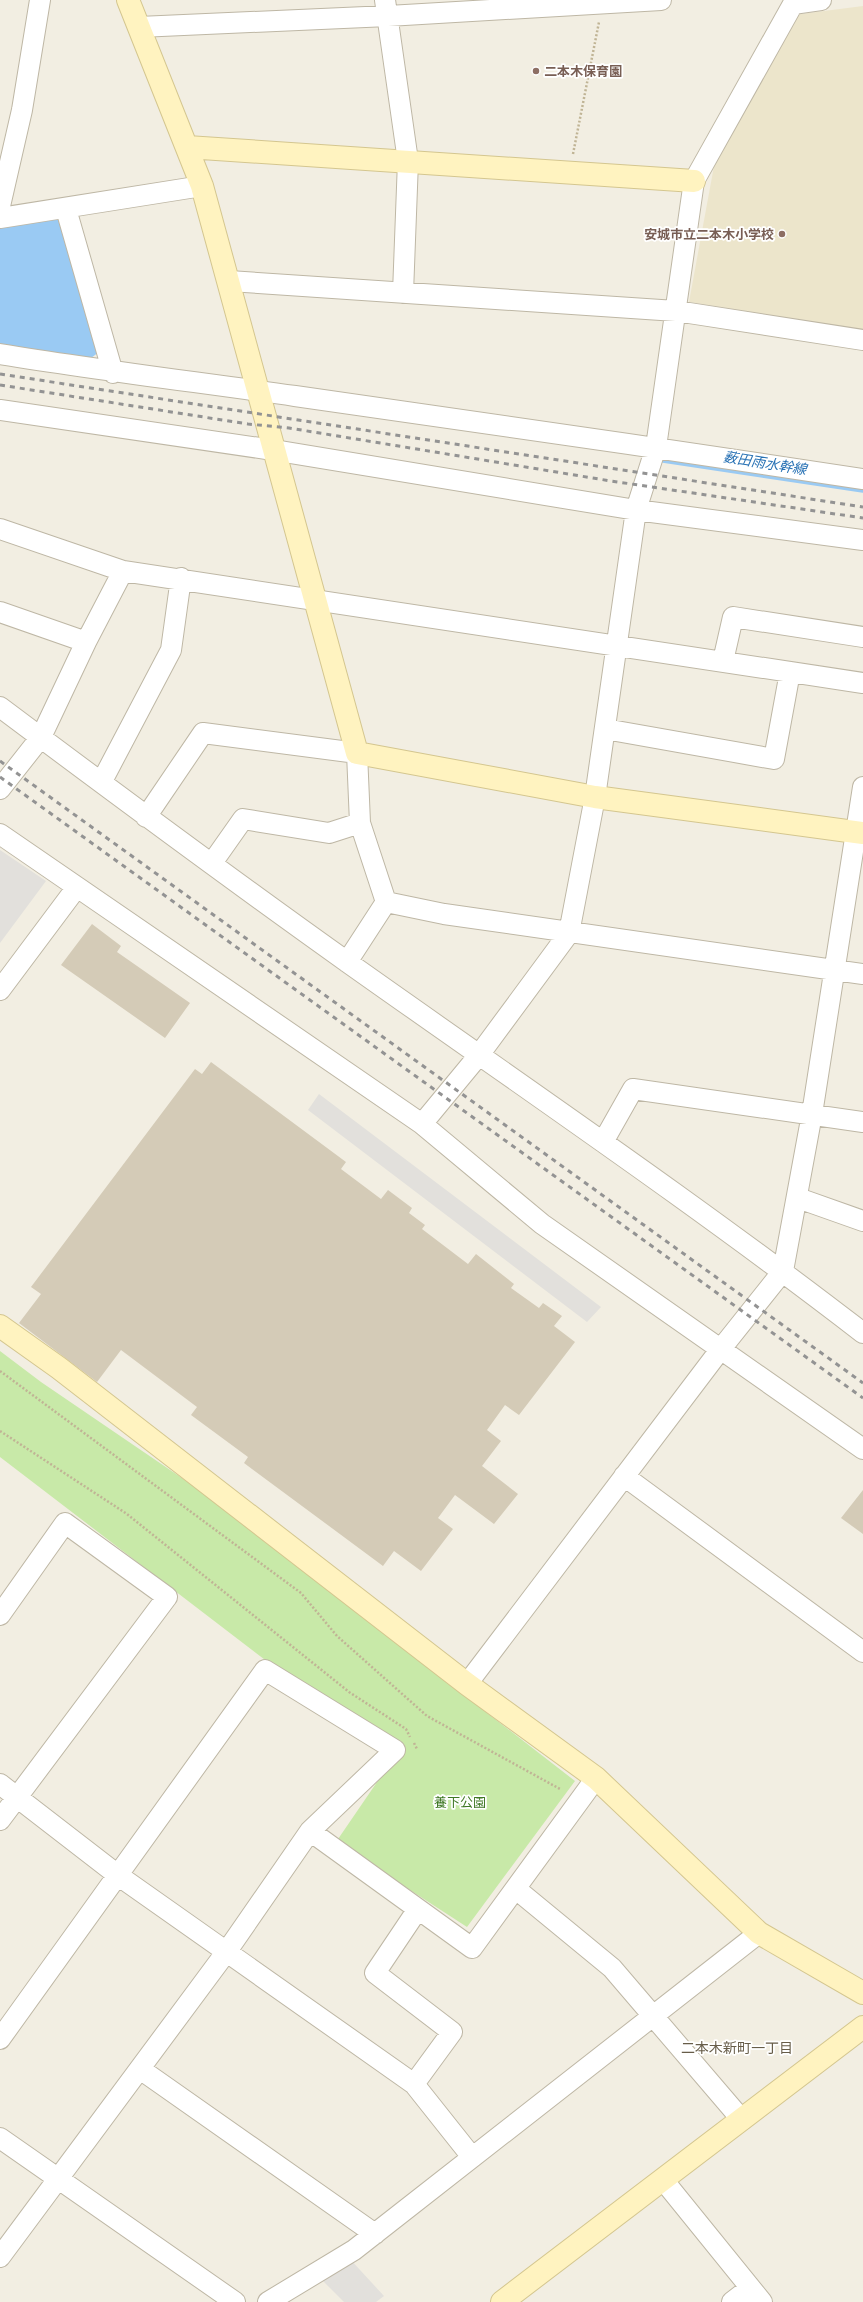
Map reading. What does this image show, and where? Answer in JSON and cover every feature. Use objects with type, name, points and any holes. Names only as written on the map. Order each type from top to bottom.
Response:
[{"type":"street","points":[[0,206],[22,110],[40,0]]},
{"type":"street","points":[[128,0],[202,186],[357,753],[360,824],[386,902]]},
{"type":"street","points":[[139,26],[387,8],[603,4],[661,0]]},
{"type":"street","points":[[422,1124],[479,1055],[569,933],[595,797],[636,510],[656,447],[694,181],[791,2],[821,0]]},
{"type":"street","points":[[387,8],[408,161],[403,293]]},
{"type":"street","points":[[187,147],[694,181]]},
{"type":"street","points":[[0,218],[66,209],[202,186]]},
{"type":"street","points":[[66,209],[113,373]]},
{"type":"street","points":[[229,281],[676,311],[863,340]]},
{"type":"street","points":[[0,354],[113,373],[258,391],[656,447],[863,479]]},
{"type":"street","points":[[0,410],[273,450],[636,510],[863,540]]},
{"type":"street","points":[[0,529],[123,571],[181,578],[314,600],[863,683]]},
{"type":"street","points":[[0,789],[40,737],[86,642],[123,571]]},
{"type":"street","points":[[102,781],[171,650],[181,578]]},
{"type":"street","points":[[0,612],[86,642]]},
{"type":"street","points":[[723,662],[733,617],[863,637]]},
{"type":"street","points":[[605,729],[774,759],[790,672]]},
{"type":"street","points":[[0,707],[102,781],[146,817],[212,863],[347,962],[783,1271],[863,1333]]},
{"type":"street","points":[[146,817],[203,733],[357,753],[595,797],[860,832]]},
{"type":"street","points":[[467,1684],[720,1350],[783,1271],[798,1198],[835,969],[860,832],[863,787]]},
{"type":"street","points":[[212,863],[243,819],[329,833],[360,824]]},
{"type":"street","points":[[0,834],[422,1124],[542,1224],[863,1449]]},
{"type":"street","points":[[0,990],[77,887]]},
{"type":"street","points":[[386,902],[444,914],[569,933],[863,974]]},
{"type":"street","points":[[347,962],[386,902]]},
{"type":"street","points":[[603,1142],[633,1089],[863,1122]]},
{"type":"street","points":[[798,1198],[863,1221]]},
{"type":"street","points":[[0,1326],[66,1373],[467,1684],[596,1778],[759,1933],[863,1994]]},
{"type":"street","points":[[624,1476],[863,1652]]},
{"type":"street","points":[[0,1615],[65,1523],[167,1597],[0,1820]]},
{"type":"street","points":[[0,2038],[119,1876],[265,1670],[395,1750],[310,1832],[227,1951],[59,2180],[0,2257]]},
{"type":"street","points":[[310,1832],[472,1948],[596,1778]]},
{"type":"street","points":[[0,1784],[18,1796],[119,1876],[414,2084],[472,2157]]},
{"type":"street","points":[[516,1889],[612,1968],[742,2120]]},
{"type":"street","points":[[414,2084],[452,2032],[375,1973],[418,1909]]},
{"type":"street","points":[[268,2302],[333,2264],[374,2234],[759,1933]]},
{"type":"street","points":[[502,2302],[863,2027]]},
{"type":"street","points":[[140,2069],[374,2234]]},
{"type":"street","points":[[0,2138],[235,2302]]},
{"type":"street","points":[[664,2180],[756,2295],[732,2302]]},
{"type":"path","points":[[570,172],[603,4]]},
{"type":"path","points":[[0,1371],[301,1593],[337,1636],[427,1716],[560,1789]]},
{"type":"path","points":[[0,1431],[127,1514],[349,1692],[406,1729],[417,1749]]},
{"type":"shaded area","name":"安城市立二本木小学校","points":[[863,6],[863,330],[689,302],[714,166],[793,15]]},
{"type":"shaded area","points":[[0,850],[46,881],[0,943]]},
{"type":"shaded area","points":[[319,1094],[601,1307],[587,1322],[308,1110]]},
{"type":"shaded area","points":[[349,2258],[384,2296],[376,2302],[344,2302],[321,2279]]},
{"type":"green space","name":"養下公園","points":[[0,1351],[41,1382],[198,1489],[575,1781],[467,1927],[336,1842],[401,1747],[277,1669],[0,1457]]},
{"type":"water","points":[[55,218],[61,222],[99,352],[91,358],[0,344],[0,228]]},
{"type":"building","points":[[92,924],[121,946],[117,952],[190,1003],[165,1038],[61,965]]},
{"type":"building","points":[[211,1062],[346,1162],[341,1169],[381,1199],[388,1190],[412,1208],[409,1213],[425,1225],[422,1229],[468,1264],[476,1254],[514,1284],[511,1288],[539,1308],[543,1303],[562,1316],[554,1326],[575,1342],[519,1415],[505,1405],[487,1430],[501,1441],[482,1466],[518,1494],[494,1524],[455,1495],[438,1518],[453,1529],[421,1571],[394,1551],[383,1566],[244,1463],[248,1457],[191,1415],[197,1407],[121,1350],[97,1382],[19,1323],[41,1294],[31,1287],[195,1069],[202,1074]]},
{"type":"building","points":[[863,1490],[863,1534],[841,1518]]},
{"type":"waterway","name":"薮田雨水幹線","points":[[663,460],[863,490]]},
{"type":"railway","points":[[0,374],[863,507]]},
{"type":"railway","points":[[0,385],[248,424],[289,428],[611,481],[863,518]]},
{"type":"railway","points":[[0,761],[863,1383]]},
{"type":"railway","points":[[0,777],[863,1398]]},
{"type":"place","name":"二本木保育園","points":[[536,71]]},
{"type":"place","name":"安城市立二本木小学校","points":[[782,234]]},
{"type":"district","name":"二本木新町一丁目","points":[[737,2048]]}]
